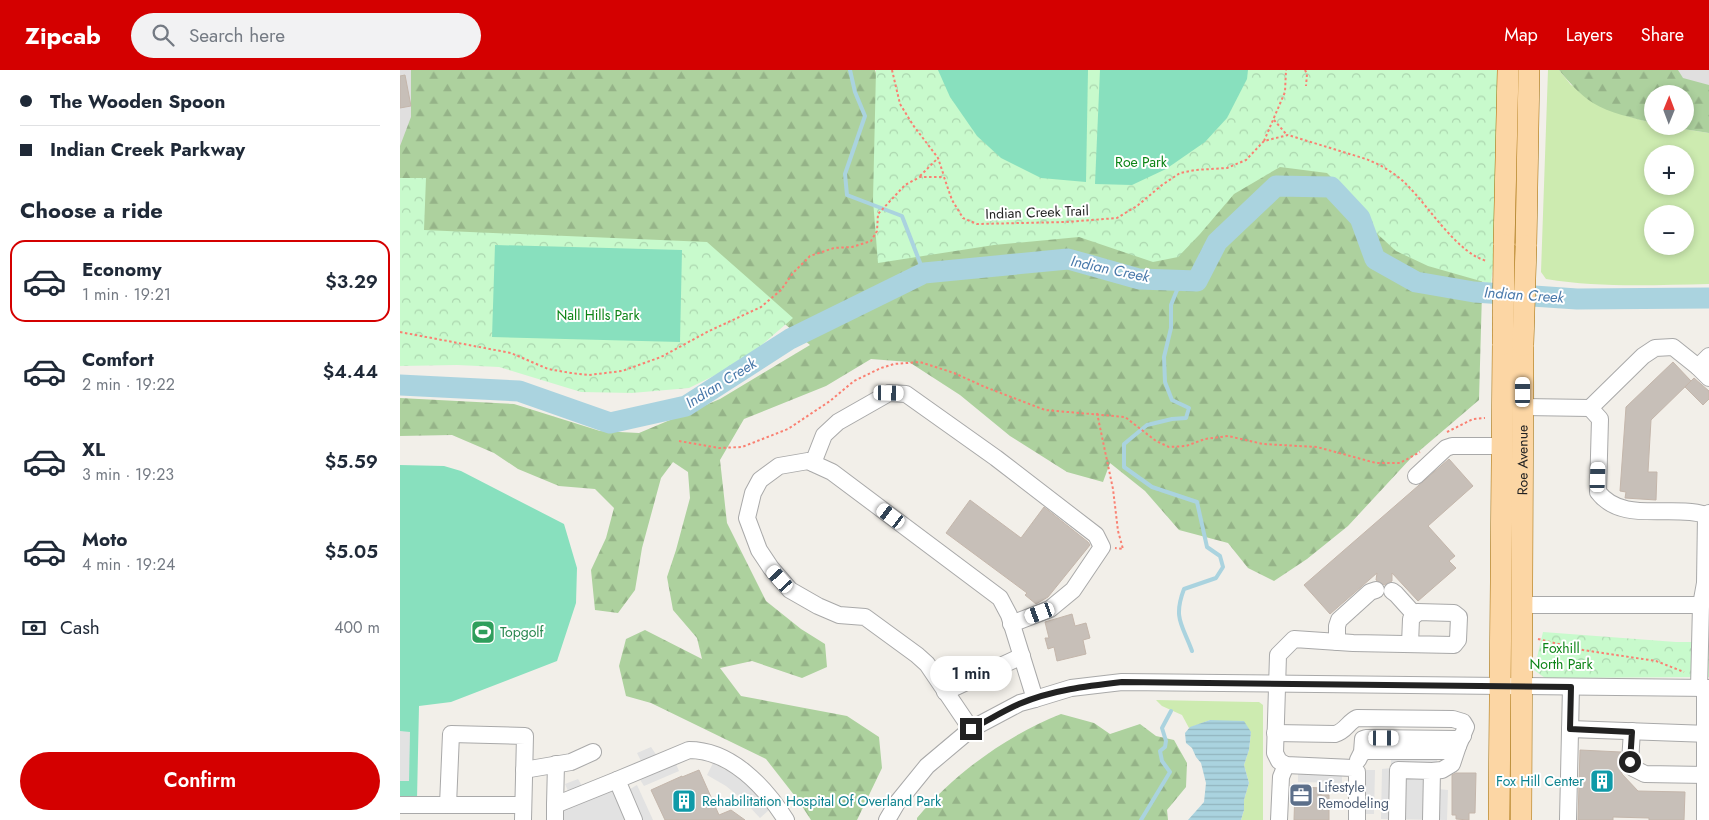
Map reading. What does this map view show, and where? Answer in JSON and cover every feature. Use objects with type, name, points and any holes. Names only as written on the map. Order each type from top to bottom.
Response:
[{"type":"main road","name":"Roe Avenue","points":[[1508,70],[1504,245],[1513,344],[1523,407],[1522,820]]},
{"type":"main road","name":"Roe Avenue","points":[[1499,820],[1502,417],[1526,246],[1529,70]]},
{"type":"street","points":[[1523,407],[1590,408],[1643,356],[1655,348],[1673,347],[1705,367]]},
{"type":"street","points":[[813,463],[824,435],[838,422],[889,393],[906,394],[996,458],[1096,535],[1102,547],[1073,590],[1050,609],[1011,624]]},
{"type":"street","points":[[1590,408],[1600,419],[1598,492],[1603,498],[1613,506],[1626,510],[1693,511],[1708,514],[1703,685],[1707,734],[1707,800],[1705,820]]},
{"type":"street","points":[[1416,476],[1446,448],[1452,446],[1502,446]]},
{"type":"street","points":[[971,729],[927,664],[916,655],[866,617],[839,615],[818,606],[790,590],[771,568],[759,550],[747,518],[753,493],[760,480],[779,466],[808,461],[832,472],[1000,598],[1011,624],[1035,699]]},
{"type":"street","points":[[1337,642],[1339,620],[1370,592],[1384,591],[1396,594],[1415,615]]},
{"type":"street","points":[[1522,605],[1704,602]]},
{"type":"street","points":[[1357,820],[1357,772],[1345,766],[1286,765],[1279,761],[1275,753],[1278,655],[1294,639],[1337,642],[1410,644],[1454,645],[1458,640],[1459,617],[1454,613],[1417,612],[1411,619],[1410,644]]},
{"type":"street","points":[[945,692],[1022,656]]},
{"type":"street","points":[[887,820],[897,803],[927,766],[971,729],[1020,703],[1071,688],[1122,682],[1276,682],[1571,687],[1703,685]]},
{"type":"street","points":[[1568,820],[1571,687]]},
{"type":"street","points":[[1275,733],[1335,734],[1342,732],[1352,720],[1357,718],[1452,719],[1463,722],[1466,726],[1452,764],[1442,770],[1398,770],[1397,820]]},
{"type":"street","points":[[1570,729],[1707,734]]},
{"type":"street","points":[[1632,732],[1630,762],[1639,772],[1645,774],[1706,774]]},
{"type":"street","points":[[400,805],[448,805],[486,813],[523,812],[525,736],[451,734],[448,805]]},
{"type":"street","points":[[1352,768],[1362,749],[1366,751],[1448,751],[1460,741]]},
{"type":"street","points":[[556,764],[555,812],[617,780],[689,750],[702,750],[726,760],[753,779],[770,797],[786,820]]},
{"type":"street","points":[[524,770],[571,762],[593,752]]},
{"type":"street","points":[[1279,820],[1281,777],[1286,765]]},
{"type":"street","points":[[1285,820],[1286,765]]},
{"type":"street","points":[[1431,820],[1432,771]]},
{"type":"street","points":[[617,780],[634,820]]},
{"type":"path","name":"Indian Creek Trail","points":[[892,70],[900,104],[938,158],[952,200],[963,218],[977,224],[1066,222],[1117,218],[1137,206],[1162,185],[1180,174],[1227,168],[1246,160],[1264,141]]},
{"type":"path","points":[[1264,141],[1285,92],[1286,70]]},
{"type":"path","points":[[1305,70],[1307,74],[1306,86]]},
{"type":"path","points":[[1274,120],[1288,135],[1366,159],[1390,171],[1407,184],[1458,243],[1476,257],[1491,262]]},
{"type":"path","points":[[1264,141],[1288,135]]},
{"type":"path","points":[[400,332],[511,353],[548,369],[589,375],[622,371],[661,357],[709,331],[762,308],[781,290],[793,273],[810,256],[834,248],[852,247],[871,240],[877,231],[878,214],[905,186],[920,177],[938,158]]},
{"type":"path","points":[[920,177],[944,177]]},
{"type":"path","points":[[1097,414],[1113,489],[1118,531],[1123,549],[1102,547]]},
{"type":"path","points":[[1125,417],[1156,441],[1169,447],[1186,446],[1206,439],[1228,436],[1263,444],[1317,447],[1376,463],[1400,463],[1425,449]]},
{"type":"path","points":[[1444,434],[1473,419],[1502,417]]},
{"type":"path","points":[[1534,638],[1583,650],[1656,661],[1686,673],[1703,685]]},
{"type":"shaded area","points":[[400,70],[428,70],[400,178]]},
{"type":"shaded area","points":[[1628,70],[1709,70],[1709,94],[1694,90],[1694,85],[1679,85]]},
{"type":"shaded area","points":[[400,731],[410,732],[409,781],[400,781]]},
{"type":"shaded area","points":[[651,747],[657,756],[670,750],[679,771],[644,786],[639,778],[628,784],[630,789],[637,785],[653,820],[549,820],[562,794],[569,793],[565,784],[578,779],[582,786],[640,763],[641,761],[637,753]]},
{"type":"shaded area","points":[[1391,756],[1437,757],[1438,789],[1448,790],[1447,820],[1381,819],[1382,769],[1391,768]]},
{"type":"shaded area","points":[[713,763],[750,786],[770,809],[760,818],[726,786],[707,775]]},
{"type":"shaded area","points":[[1366,770],[1375,770],[1374,814],[1365,814]]},
{"type":"shaded area","points":[[1298,772],[1342,773],[1342,783],[1298,782]]},
{"type":"green space","points":[[411,70],[875,70],[891,120],[1294,152],[1484,221],[1479,400],[1411,458],[1348,526],[1307,559],[1274,581],[1248,568],[1228,543],[1179,530],[1145,491],[1110,463],[1103,482],[1067,472],[1010,436],[960,395],[909,362],[871,359],[826,386],[744,419],[720,460],[727,523],[766,601],[801,629],[825,644],[827,667],[802,678],[752,661],[720,668],[741,696],[847,716],[879,737],[882,768],[857,820],[811,820],[766,759],[651,703],[626,696],[619,666],[626,639],[645,630],[702,659],[697,638],[673,610],[667,577],[690,498],[688,472],[673,462],[661,478],[642,548],[635,590],[618,613],[595,610],[591,570],[606,538],[614,508],[595,489],[559,486],[518,469],[494,453],[452,435],[400,436],[400,398],[514,404],[600,431],[639,433],[720,399],[810,345],[738,285],[400,244],[400,146],[411,117]]},
{"type":"green space","name":"Roe Park","points":[[876,70],[1498,70],[1495,244],[1491,284],[1428,266],[1396,251],[1373,230],[1352,198],[1327,173],[1280,167],[1234,194],[1178,257],[1153,262],[1079,237],[994,245],[878,263],[873,200]]},
{"type":"green space","points":[[938,70],[1088,70],[1086,182],[1041,178],[1001,158],[977,136],[950,97]]},
{"type":"green space","points":[[1100,70],[1248,70],[1247,79],[1227,118],[1205,142],[1166,169],[1132,185],[1095,184]]},
{"type":"green space","points":[[1548,70],[1559,70],[1571,85],[1627,116],[1644,121],[1644,135],[1694,135],[1694,131],[1709,133],[1709,284],[1587,284],[1546,279],[1541,272]]},
{"type":"green space","points":[[1559,70],[1678,70],[1683,78],[1709,85],[1709,133],[1694,131],[1694,85],[1644,85],[1644,121],[1599,107],[1570,83]]},
{"type":"green space","name":"Nall Hills Park","points":[[400,178],[426,178],[424,230],[707,242],[793,318],[742,362],[689,388],[632,393],[581,392],[499,367],[457,365],[400,366]]},
{"type":"green space","points":[[495,245],[682,250],[680,342],[492,337]]},
{"type":"green space","name":"Topgolf","points":[[400,465],[444,466],[461,471],[564,524],[577,568],[576,603],[557,661],[451,702],[419,706],[417,799],[400,799]]},
{"type":"green space","name":"Foxhill North Park","points":[[1543,632],[1676,642],[1709,642],[1709,677],[1545,678],[1534,670]]},
{"type":"green space","points":[[1156,700],[1259,702],[1263,705],[1263,820],[1241,820],[1249,783],[1244,765],[1249,750],[1251,732],[1210,720],[1189,728],[1182,715],[1162,706]]},
{"type":"green space","points":[[1061,714],[1094,723],[1110,734],[1140,724],[1156,736],[1174,740],[1187,763],[1186,787],[1167,810],[1168,820],[917,820],[948,786],[983,757],[1021,733]]},
{"type":"water","points":[[1210,720],[1244,721],[1251,732],[1249,750],[1244,765],[1249,783],[1241,820],[1188,820],[1204,802],[1206,783],[1201,763],[1192,748],[1186,743],[1185,733],[1190,727]]},
{"type":"building","points":[[405,75],[411,106],[400,108],[400,76]]},
{"type":"building","points":[[1673,362],[1691,381],[1651,420],[1648,472],[1657,472],[1656,500],[1625,498],[1626,492],[1620,491],[1626,407]]},
{"type":"building","points":[[1694,378],[1709,391],[1709,399],[1703,405],[1685,387]]},
{"type":"building","points":[[1449,459],[1473,486],[1428,526],[1455,556],[1449,561],[1456,568],[1418,601],[1392,573],[1392,581],[1384,585],[1376,580],[1377,573],[1330,614],[1304,585]]},
{"type":"building","points":[[970,500],[1021,538],[1044,507],[1090,545],[1048,597],[1036,604],[1025,595],[1027,593],[946,533]]},
{"type":"building","points":[[1072,614],[1075,626],[1086,623],[1090,638],[1083,640],[1086,654],[1057,661],[1054,647],[1048,649],[1045,638],[1049,638],[1045,622]]},
{"type":"building","name":"Fox Hill Center","points":[[1580,750],[1621,752],[1622,774],[1638,791],[1685,792],[1684,820],[1613,817],[1613,820],[1578,820]]},
{"type":"building","name":"Rehabilitation Hospital Of Overland Park","points":[[699,770],[719,815],[731,810],[745,820],[665,820],[651,790]]},
{"type":"building","points":[[1456,773],[1476,773],[1475,813],[1469,813],[1469,820],[1456,819],[1456,815],[1452,815],[1452,775]]},
{"type":"building","points":[[1302,787],[1321,788],[1321,795],[1329,795],[1329,820],[1294,820],[1295,789],[1302,789]]},
{"type":"waterway","points":[[850,70],[855,92],[865,116],[845,174],[847,195],[902,216],[924,273]]},
{"type":"waterway","name":"Indian Creek","points":[[400,385],[519,391],[610,423],[686,406],[790,339],[924,273],[1068,259],[1139,279],[1197,281],[1217,242],[1276,186],[1331,187],[1360,218],[1375,259],[1416,282],[1474,292],[1577,299],[1709,298]]},
{"type":"waterway","points":[[1192,280],[1177,290],[1171,305],[1171,328],[1164,357],[1165,382],[1172,400],[1189,408],[1186,418],[1147,425],[1124,444],[1124,467],[1152,487],[1197,502],[1207,547],[1220,556],[1223,567],[1216,578],[1184,589],[1181,599],[1179,607],[1180,621],[1192,651]]},
{"type":"waterway","points":[[1141,820],[1170,772],[1162,761],[1160,751],[1165,747],[1166,741],[1162,728],[1171,711]]},
{"type":"place","name":"Topgolf","points":[[483,632]]},
{"type":"place","name":"Fox Hill Center","points":[[1602,781]]},
{"type":"place","name":"Lifestyle Remodeling","points":[[1301,795]]},
{"type":"place","name":"Rehabilitation Hospital Of Overland Park","points":[[684,801]]},
{"type":"route","points":[[971,729],[1020,703],[1071,688],[1122,682],[1276,682],[1571,687],[1570,729],[1632,732],[1630,762]]}]
